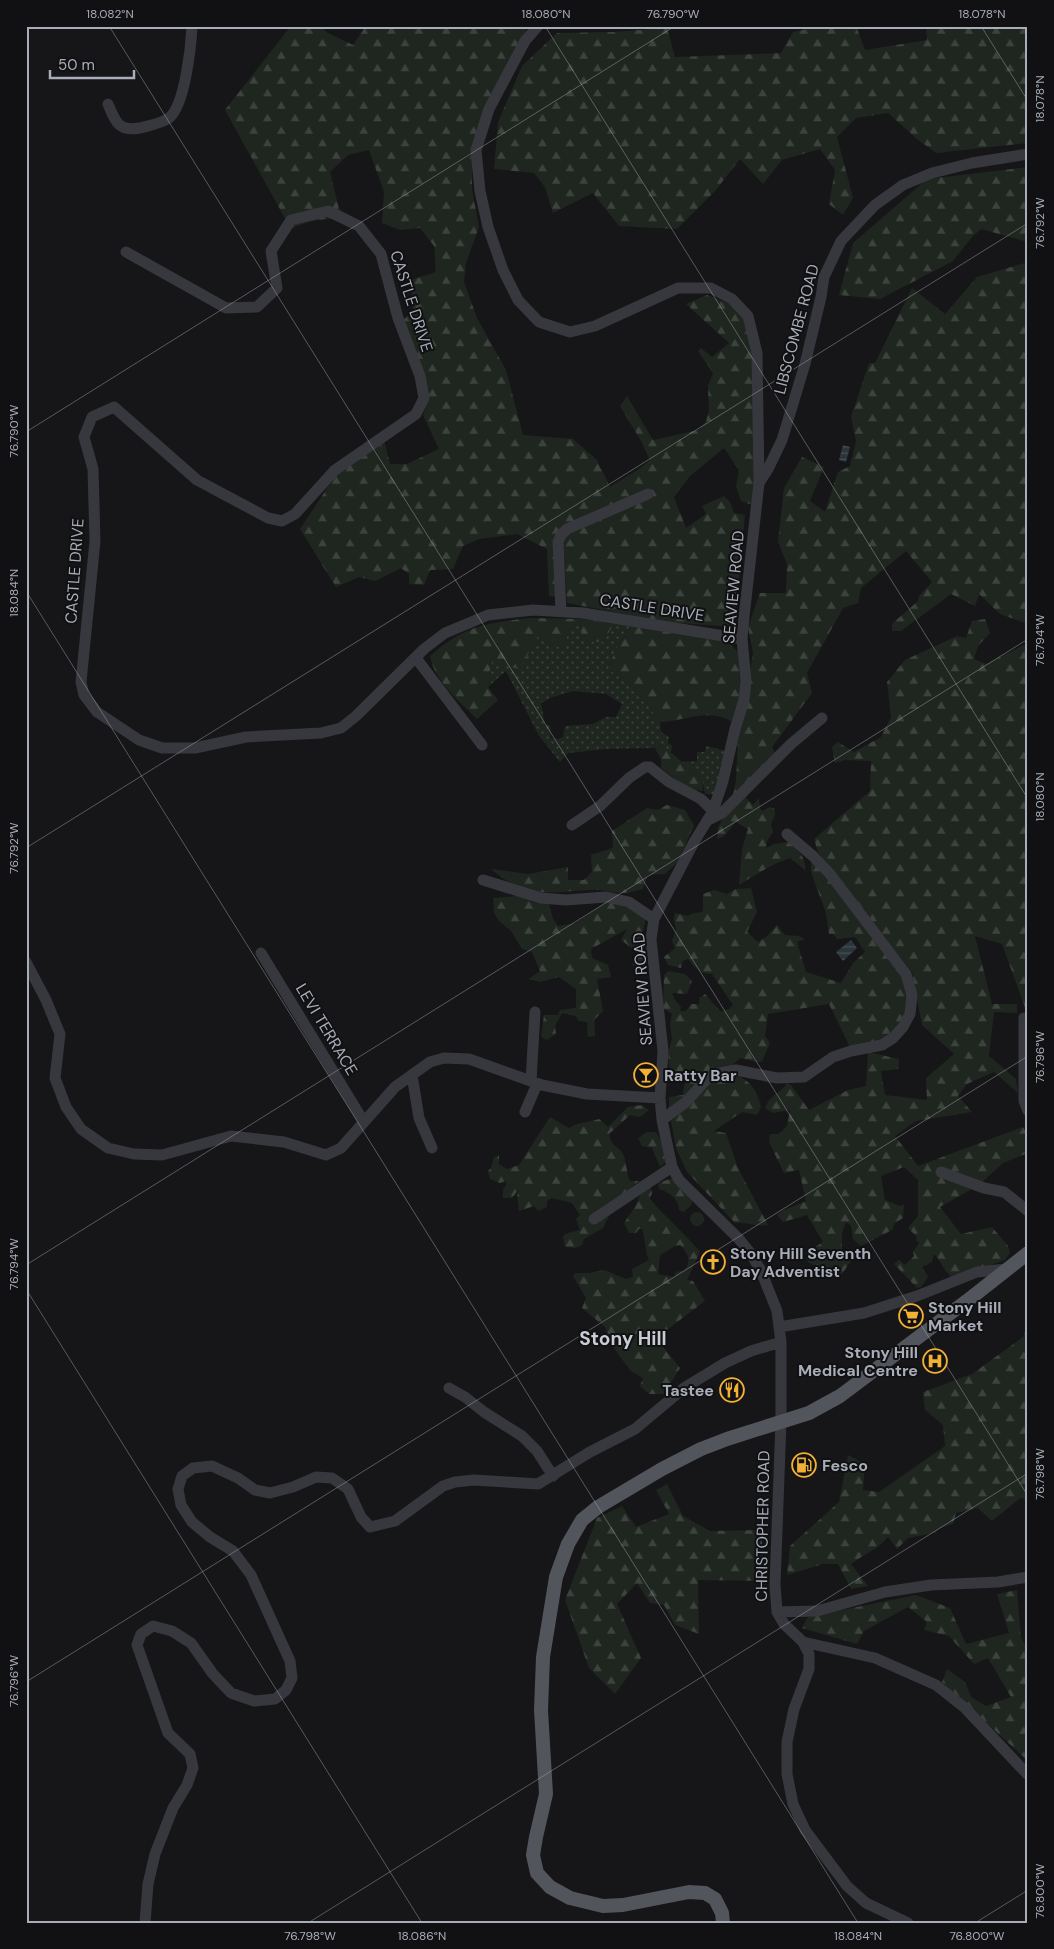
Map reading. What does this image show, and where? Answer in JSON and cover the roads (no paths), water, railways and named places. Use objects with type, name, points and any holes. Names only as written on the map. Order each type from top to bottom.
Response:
[{"type":"main road","points":[[723,1923],[722,1913],[715,1899],[706,1893],[689,1892],[623,1906],[604,1906],[570,1898],[550,1887],[537,1873],[533,1855],[546,1794],[542,1710],[543,1657],[556,1577],[568,1544],[582,1520],[598,1507],[662,1469],[701,1449],[809,1413],[840,1396],[1027,1254]]},
{"type":"street","points":[[108,104],[116,122],[123,128],[130,130],[160,123],[171,117],[179,100],[188,70],[192,26]]},
{"type":"street","name":"SEAVIEW ROAD","points":[[538,26],[524,41],[489,109],[476,150],[480,191],[488,227],[503,270],[518,300],[539,322],[570,332],[595,326],[678,288],[711,288],[732,299],[748,316],[757,353],[759,483],[742,639],[746,681],[744,700],[723,781],[710,815],[654,918],[652,939],[663,1052],[660,1098],[662,1120],[672,1167],[679,1180],[739,1239],[761,1271],[777,1311],[780,1342],[782,1421]]},
{"type":"street","name":"LIBSCOMBE ROAD","points":[[759,483],[782,440],[805,364],[824,277],[841,241],[875,205],[903,185],[932,172],[1028,154]]},
{"type":"street","name":"CASTLE DRIVE","points":[[126,252],[226,308],[257,307],[277,288],[271,251],[291,220],[328,211],[359,226],[381,254],[398,318],[420,376],[424,398],[416,414],[335,470],[295,514],[282,521],[268,518],[197,480],[114,407],[92,416],[84,436],[93,469],[96,541],[81,682],[84,695],[97,712],[139,740],[162,748],[194,748],[246,737],[321,733],[341,728],[356,716],[424,649],[445,633],[488,615],[534,610],[561,612],[620,618],[742,639]]},
{"type":"street","points":[[561,612],[558,542],[561,535],[567,530],[648,494]]},
{"type":"street","points":[[416,658],[482,745]]},
{"type":"street","points":[[572,825],[600,806],[629,778],[645,767],[650,768],[680,789],[701,799],[710,815],[722,813],[791,744],[822,718]]},
{"type":"street","points":[[662,1120],[686,1102],[706,1080],[715,1074],[736,1070],[777,1078],[804,1077],[833,1057],[851,1051],[882,1045],[893,1038],[903,1027],[910,1014],[912,995],[906,974],[830,874],[814,856],[787,834]]},
{"type":"street","points":[[483,880],[542,898],[566,900],[606,897],[629,902],[654,918]]},
{"type":"street","name":"LEVI TERRACE","points":[[261,953],[364,1122]]},
{"type":"street","points":[[26,962],[46,1000],[60,1034],[54,1078],[66,1107],[81,1129],[108,1148],[134,1154],[162,1155],[231,1136],[284,1142],[326,1155],[341,1148],[395,1087],[430,1062],[444,1058],[469,1059],[534,1082],[587,1094],[660,1098]]},
{"type":"street","points":[[525,1112],[534,1082],[535,1012]]},
{"type":"street","points":[[1024,1018],[1024,1101],[1028,1111]]},
{"type":"street","points":[[412,1075],[420,1118],[432,1148]]},
{"type":"street","points":[[594,1219],[672,1167]]},
{"type":"street","points":[[941,1172],[984,1188],[1004,1192],[1028,1211]]},
{"type":"street","points":[[779,1327],[864,1313],[917,1296],[977,1272],[1007,1268]]},
{"type":"street","points":[[145,1923],[148,1884],[155,1854],[173,1808],[187,1785],[193,1768],[190,1754],[168,1733],[162,1719],[147,1669],[137,1645],[141,1634],[153,1626],[172,1631],[191,1643],[213,1674],[231,1693],[254,1701],[275,1699],[286,1690],[292,1678],[290,1661],[251,1575],[233,1551],[210,1537],[192,1522],[181,1504],[178,1489],[182,1476],[193,1468],[212,1466],[238,1478],[255,1490],[270,1493],[293,1487],[316,1477],[332,1478],[348,1489],[361,1517],[370,1527],[394,1521],[443,1486],[455,1482],[474,1480],[538,1484],[590,1452],[634,1429],[684,1388],[725,1363],[751,1351],[780,1342]]},
{"type":"street","points":[[448,1388],[465,1397],[522,1436],[537,1451],[553,1476]]},
{"type":"street","name":"CHRISTOPHER ROAD","points":[[782,1421],[775,1585],[777,1612],[784,1624],[803,1642]]},
{"type":"street","points":[[777,1612],[817,1611],[885,1592],[922,1586],[998,1582],[1028,1577]]},
{"type":"street","points":[[803,1642],[875,1658],[936,1685],[965,1708],[1028,1774]]},
{"type":"street","points":[[803,1642],[809,1654],[809,1669],[794,1710],[787,1742],[787,1774],[793,1804],[805,1830],[847,1886],[866,1903],[908,1923]]},
{"type":"place","name":"Ratty Bar","points":[[646,1075]]},
{"type":"place","name":"Stony Hill Seventh Day Adventist","points":[[713,1262]]},
{"type":"place","name":"Stony Hill Market","points":[[911,1316]]},
{"type":"place","name":"Stony Hill Medical Centre","points":[[935,1361]]},
{"type":"place","name":"Tastee","points":[[732,1390]]},
{"type":"place","name":"Fesco","points":[[804,1465]]},
{"type":"district","name":"Stony Hill","points":[[623,1338]]}]
